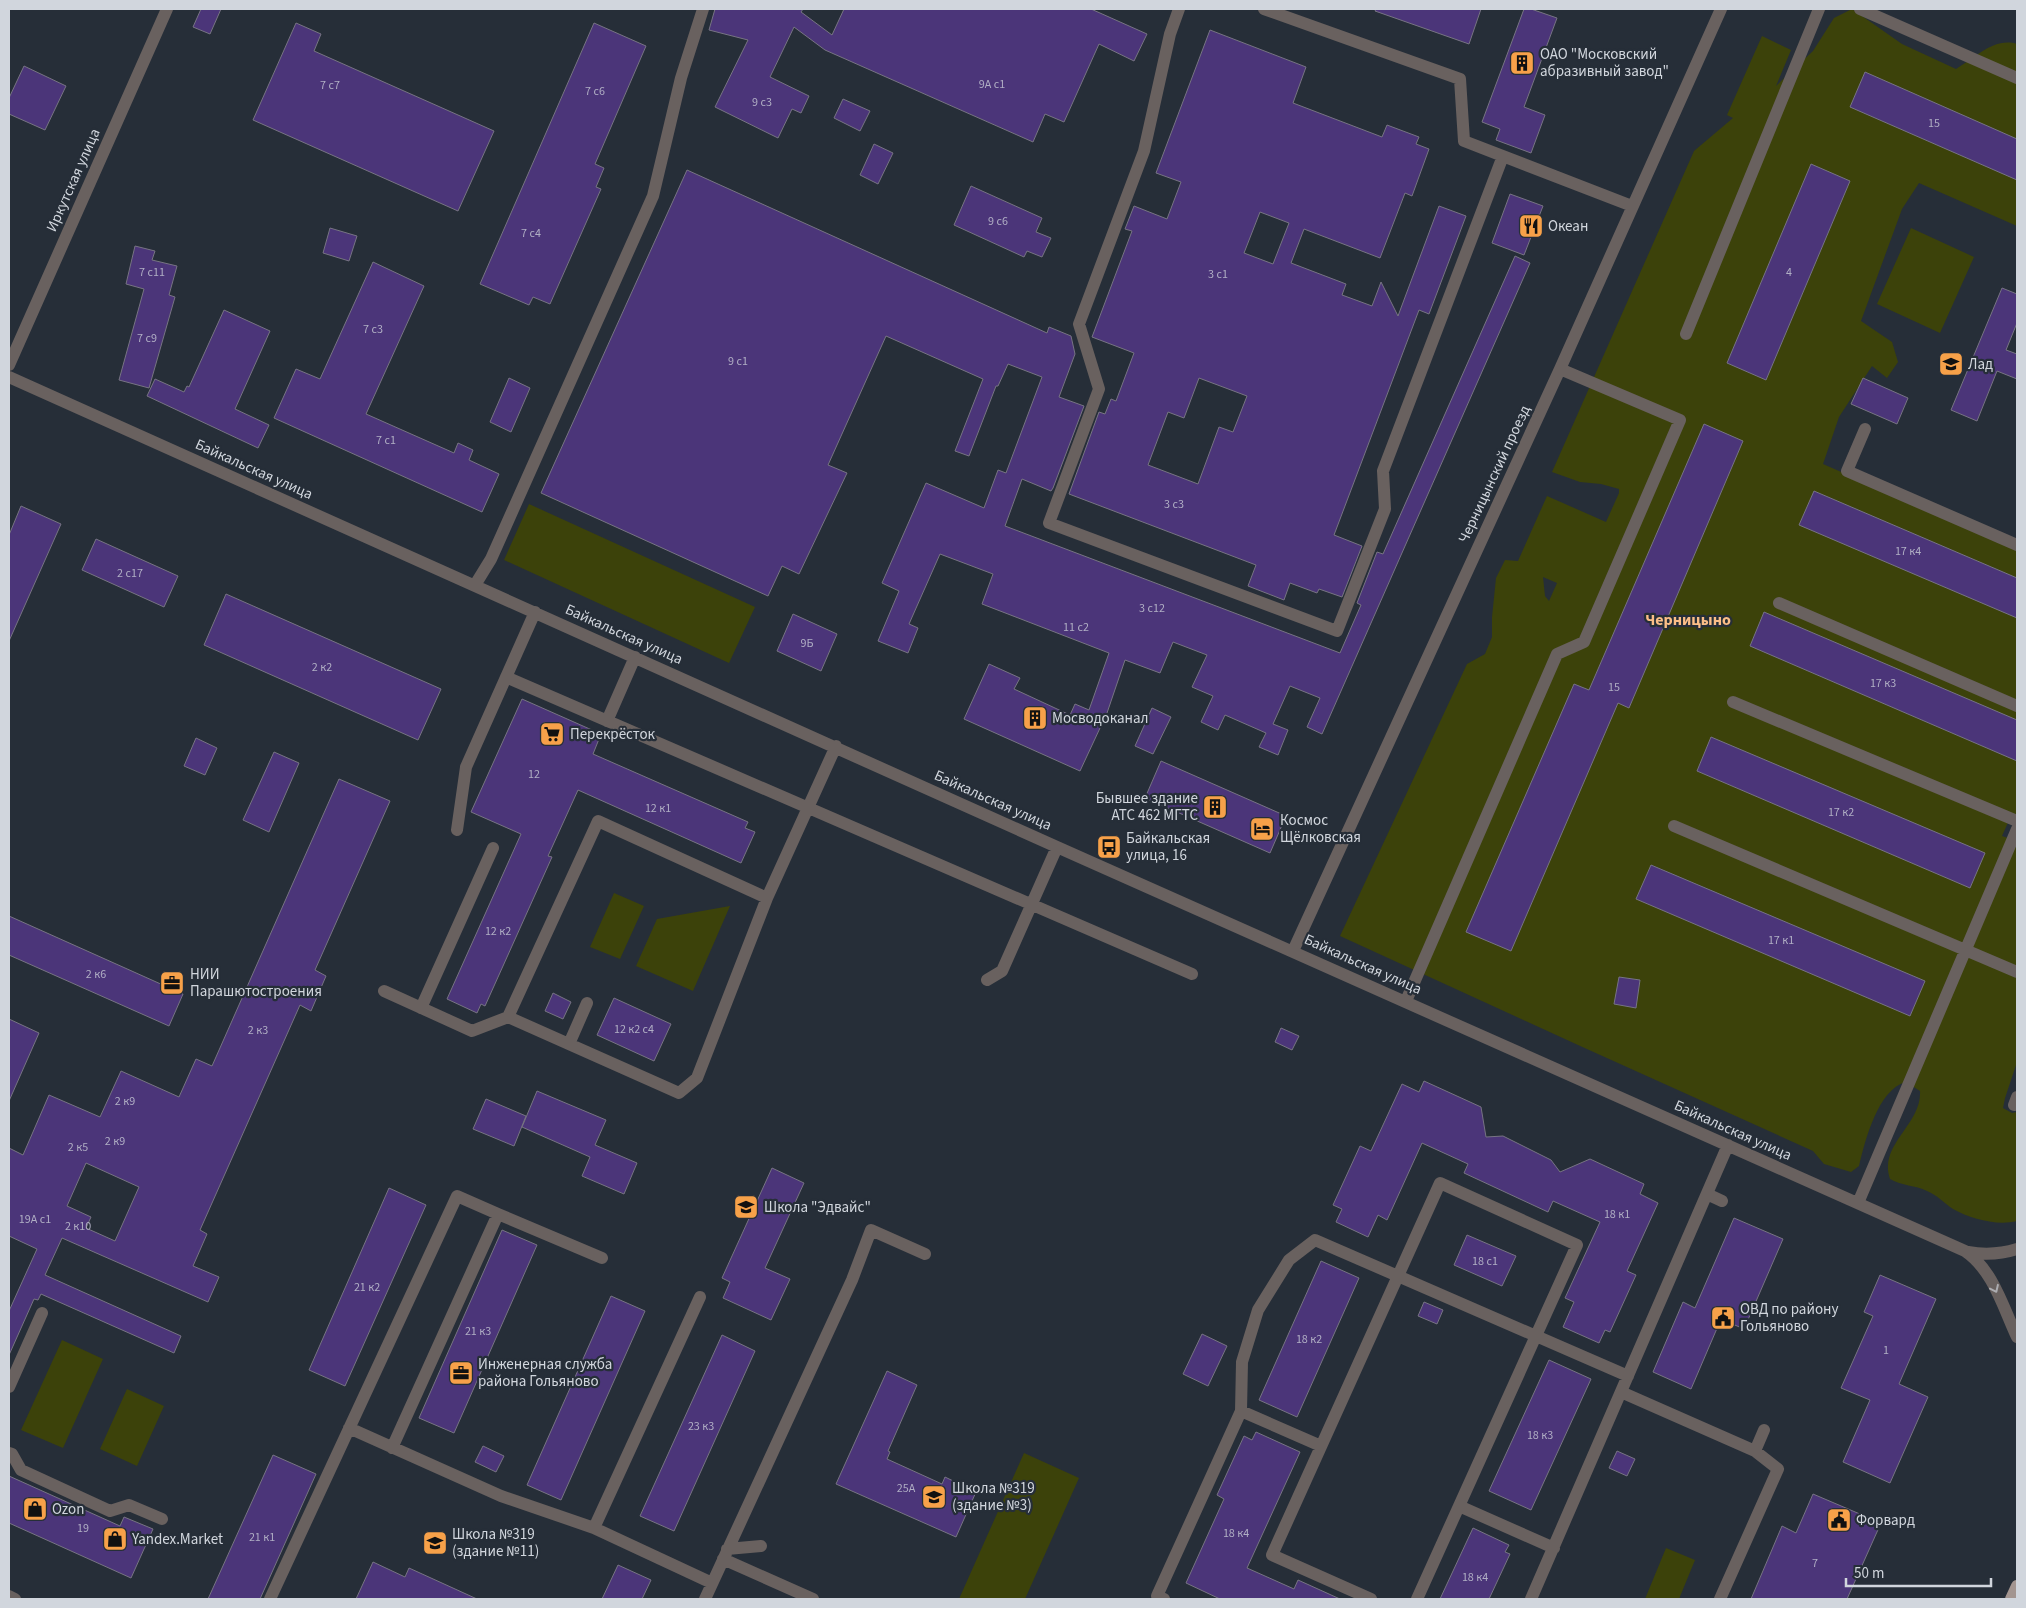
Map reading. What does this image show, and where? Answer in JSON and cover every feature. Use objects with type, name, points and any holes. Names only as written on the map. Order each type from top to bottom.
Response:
[{"type":"main road","points":[[2011,1599],[2017,1586]]},
{"type":"street","name":"Иркутская улица","points":[[9,365],[167,9]]},
{"type":"street","points":[[475,585],[491,559],[653,196],[681,78],[703,9]]},
{"type":"street","points":[[1179,9],[1170,34],[1144,151],[1079,324],[1100,389],[1049,523],[1338,631],[1385,509],[1383,471],[1502,156]]},
{"type":"street","points":[[1264,9],[1460,79],[1464,141],[1632,206]]},
{"type":"street","name":"Черницынский проезд","points":[[1293,951],[1560,369],[1721,9]]},
{"type":"street","points":[[1686,334],[1819,9]]},
{"type":"street","points":[[1860,9],[2017,78]]},
{"type":"street","points":[[1406,1001],[1557,654],[1584,642],[1680,420],[1560,369]]},
{"type":"street","name":"Байкальская улица","points":[[9,377],[836,746],[1057,847],[1965,1251]]},
{"type":"street","points":[[1865,428],[1847,471],[2017,545]]},
{"type":"street","points":[[1780,604],[2017,706]]},
{"type":"street","points":[[457,830],[466,767],[535,612]]},
{"type":"street","points":[[607,721],[635,657]]},
{"type":"street","points":[[506,677],[1192,974]]},
{"type":"street","points":[[1733,702],[2017,821]]},
{"type":"street","points":[[508,1017],[680,1093],[697,1078],[767,898],[836,746]]},
{"type":"street","points":[[384,991],[472,1031],[508,1017],[598,821],[767,898]]},
{"type":"street","points":[[1674,826],[2017,972]]},
{"type":"street","points":[[1858,1203],[2017,829]]},
{"type":"street","points":[[987,980],[1002,971],[1057,847]]},
{"type":"street","points":[[421,1008],[492,848]]},
{"type":"street","points":[[569,1044],[587,1003]]},
{"type":"street","points":[[1531,1599],[1728,1145]]},
{"type":"street","points":[[1371,1599],[1272,1555],[1440,1183],[1577,1245],[1417,1599]]},
{"type":"street","points":[[1706,1194],[1722,1201]]},
{"type":"street","points":[[270,1599],[457,1196],[602,1258]]},
{"type":"street","points":[[392,1448],[498,1214]]},
{"type":"street","points":[[705,1599],[852,1280],[870,1230],[925,1254]]},
{"type":"street","points":[[1164,1599],[1157,1596],[1241,1411],[1242,1362],[1258,1310],[1289,1260],[1315,1240],[1628,1376]]},
{"type":"street","points":[[1965,1251],[1979,1254],[1996,1254],[2017,1249]]},
{"type":"street","points":[[1965,1251],[1977,1259],[1986,1272],[2017,1337]]},
{"type":"street","points":[[594,1528],[700,1297]]},
{"type":"street","points":[[9,1386],[42,1313]]},
{"type":"street","points":[[1621,1392],[1755,1451],[1778,1469],[1720,1599]]},
{"type":"street","points":[[1241,1411],[1322,1446]]},
{"type":"street","points":[[349,1428],[501,1496],[594,1528],[712,1583]]},
{"type":"street","points":[[1755,1451],[1764,1430]]},
{"type":"street","points":[[9,1453],[12,1454],[21,1470],[110,1511],[129,1505],[162,1519]]},
{"type":"street","points":[[1459,1506],[1554,1548]]},
{"type":"street","points":[[725,1554],[761,1546]]},
{"type":"street","points":[[725,1554],[813,1599]]},
{"type":"street","points":[[9,1596],[15,1599]]},
{"type":"green space","points":[[1852,9],[1902,44],[1956,69],[1978,54],[2000,43],[2017,44],[2017,139],[1865,73],[1850,107],[2017,180],[2017,226],[1919,183],[1902,209],[1861,321],[1892,342],[1898,362],[1887,378],[1872,366],[1839,417],[1823,464],[2017,549],[2017,578],[1814,491],[1800,525],[2017,618],[2017,720],[1764,612],[1750,646],[2017,761],[2017,816],[2010,818],[2002,836],[2017,841],[2017,1062],[2003,1108],[2012,1113],[2017,1112],[2017,1221],[2001,1223],[1984,1221],[1968,1216],[1953,1209],[1931,1193],[1890,1179],[1888,1167],[1890,1155],[1919,1103],[1920,1091],[1906,1082],[1896,1087],[1880,1105],[1869,1130],[1859,1166],[1851,1172],[1824,1164],[1813,1151],[1340,936],[1467,664],[1485,654],[1492,637],[1496,578],[1505,560],[1518,561],[1547,496],[1606,522],[1619,489],[1601,484],[1580,482],[1552,472],[1694,151],[1733,118],[1727,115],[1762,36],[1791,50],[1776,86],[1813,51],[1834,18]],"holes":[[[1811,165],[1850,181],[1766,380],[1727,363]],[[1704,425],[1742,441],[1629,707],[1574,684],[1589,690]],[[1543,577],[1557,583],[1549,601],[1545,596]],[[1711,737],[1984,853],[1970,887],[1697,771]],[[1652,865],[1924,981],[1637,899]],[[1619,977],[1640,980],[1636,1008],[1615,1004]]]},
{"type":"green space","points":[[1911,228],[1974,257],[1940,333],[1877,304]]},
{"type":"green space","points":[[529,504],[755,607],[729,663],[504,560]]},
{"type":"green space","points":[[614,893],[644,906],[620,959],[590,947]]},
{"type":"green space","points":[[730,906],[693,991],[636,966],[657,919]]},
{"type":"green space","points":[[62,1340],[103,1359],[63,1448],[21,1430]]},
{"type":"green space","points":[[127,1389],[164,1406],[137,1466],[100,1449]]},
{"type":"green space","points":[[1024,1453],[1079,1478],[1025,1599],[959,1599]]},
{"type":"green space","points":[[1666,1548],[1695,1560],[1679,1599],[1645,1599]]},
{"type":"building","points":[[201,9],[221,9],[210,34],[193,27]]},
{"type":"building","points":[[715,9],[803,9],[801,12],[832,35],[844,9],[1091,9],[1147,34],[1134,61],[1099,44],[1064,122],[1045,114],[1033,142],[825,50],[794,27],[770,77],[809,96],[801,113],[792,109],[778,138],[715,107],[748,40],[709,30]]},
{"type":"building","points":[[1376,9],[1481,9],[1469,44],[1375,11]]},
{"type":"building","name":"ОАО \"Московский абразивный завод\"","points":[[1524,9],[1531,9],[1557,18],[1524,107],[1545,115],[1531,153],[1496,140],[1500,129],[1482,122]]},
{"type":"building","points":[[296,23],[321,34],[314,51],[494,131],[458,211],[253,120]]},
{"type":"building","points":[[594,23],[646,46],[595,164],[604,168],[596,187],[601,189],[550,304],[533,297],[529,305],[480,284]]},
{"type":"building","points":[[1210,30],[1306,67],[1293,103],[1382,137],[1387,125],[1419,137],[1416,144],[1429,149],[1412,196],[1405,193],[1380,258],[1304,229],[1291,263],[1346,284],[1342,295],[1372,306],[1381,282],[1398,316],[1439,206],[1466,216],[1429,314],[1419,310],[1334,535],[1362,546],[1342,597],[1319,589],[1317,593],[1290,583],[1284,600],[1248,586],[1256,565],[1069,494],[1099,412],[1105,414],[1111,399],[1116,401],[1134,353],[1092,337],[1132,231],[1125,229],[1134,206],[1167,219],[1181,182],[1156,173]],"holes":[[[1260,212],[1289,223],[1273,264],[1244,253]],[[1199,378],[1247,396],[1233,432],[1219,427],[1198,484],[1148,465],[1168,412],[1184,418]]]},
{"type":"building","points":[[24,66],[66,86],[45,130],[9,114],[9,98]]},
{"type":"building","points":[[1865,72],[2017,139],[2017,180],[1850,107]]},
{"type":"building","points":[[843,99],[870,111],[860,131],[834,118]]},
{"type":"building","points":[[874,144],[893,153],[878,184],[860,175]]},
{"type":"building","points":[[1811,164],[1850,181],[1766,380],[1727,363]]},
{"type":"building","points":[[687,170],[1047,333],[1049,327],[1071,336],[1075,354],[1059,397],[1084,406],[1053,488],[1051,491],[1022,479],[1005,526],[1340,653],[1361,605],[1357,603],[1377,552],[1383,554],[1515,256],[1530,263],[1322,734],[1307,727],[1320,698],[1290,686],[1273,724],[1288,730],[1278,755],[1259,747],[1266,733],[1225,715],[1218,730],[1201,722],[1213,696],[1192,687],[1207,655],[1173,642],[1160,673],[1125,660],[1107,713],[1080,771],[964,719],[989,664],[1020,678],[1014,689],[1070,715],[1075,704],[1089,710],[1109,653],[982,604],[993,574],[940,554],[909,624],[918,628],[908,653],[878,641],[899,591],[882,583],[926,483],[984,508],[998,470],[1006,473],[1042,377],[1008,364],[998,386],[996,386],[969,456],[955,451],[983,379],[886,336],[828,465],[847,473],[799,574],[782,566],[768,596],[541,493]]},
{"type":"building","points":[[971,186],[1042,218],[1036,232],[1051,238],[1042,257],[1027,251],[1024,257],[954,225]]},
{"type":"building","points":[[1510,194],[1543,206],[1524,255],[1492,243]]},
{"type":"building","points":[[330,228],[357,236],[349,261],[323,253]]},
{"type":"building","points":[[135,246],[155,251],[152,260],[177,266],[169,295],[175,297],[149,388],[119,380],[144,289],[126,284]]},
{"type":"building","points":[[373,262],[424,286],[366,414],[454,453],[458,443],[473,450],[469,460],[499,474],[482,512],[274,418],[296,369],[320,379]]},
{"type":"building","points":[[2002,288],[2017,294],[2017,323],[2006,350],[2017,354],[2017,379],[1997,371],[1977,421],[1951,410]]},
{"type":"building","points":[[224,310],[270,331],[235,409],[269,425],[258,448],[147,396],[155,379],[184,392],[187,386],[189,387]]},
{"type":"building","points":[[509,378],[530,388],[511,432],[490,422]]},
{"type":"building","points":[[1863,378],[1908,398],[1897,424],[1851,404]]},
{"type":"building","points":[[1704,424],[1743,441],[1629,708],[1618,703],[1511,951],[1466,932],[1574,684],[1589,690]]},
{"type":"building","points":[[1814,491],[2017,578],[2017,618],[1799,525]]},
{"type":"building","points":[[21,506],[61,524],[9,641],[9,535]]},
{"type":"building","points":[[96,539],[178,576],[164,607],[82,570]]},
{"type":"building","points":[[226,594],[441,689],[418,740],[204,645]]},
{"type":"building","points":[[1764,612],[2017,720],[2017,761],[1750,646]]},
{"type":"building","points":[[793,614],[837,634],[821,671],[777,651]]},
{"type":"building","points":[[522,699],[601,734],[593,754],[748,822],[745,828],[755,832],[741,863],[578,790],[548,856],[552,857],[485,1006],[481,1004],[477,1013],[447,999],[521,834],[471,812]]},
{"type":"building","points":[[1152,708],[1171,717],[1153,754],[1135,746]]},
{"type":"building","points":[[1711,737],[1985,853],[1970,888],[1697,771]]},
{"type":"building","points":[[196,738],[217,748],[205,775],[184,766]]},
{"type":"building","points":[[274,752],[299,763],[269,832],[243,820]]},
{"type":"building","name":"Бывшее здание АТС 462 МГТС","points":[[1161,761],[1286,816],[1270,853],[1145,798]]},
{"type":"building","points":[[339,779],[390,801],[315,970],[326,976],[311,1011],[300,1005],[200,1230],[207,1234],[193,1266],[219,1277],[208,1302],[62,1238],[45,1275],[181,1336],[174,1353],[41,1294],[38,1300],[34,1299],[9,1355],[9,1311],[37,1249],[9,1236],[9,1148],[23,1155],[49,1095],[100,1117],[121,1071],[179,1097],[196,1059],[212,1066]],"holes":[[[86,1163],[139,1187],[115,1241],[86,1228],[91,1217],[67,1206]]]},
{"type":"building","points":[[1651,865],[1925,981],[1910,1016],[1636,899]]},
{"type":"building","points":[[9,916],[183,994],[169,1026],[9,955]]},
{"type":"building","points":[[1619,977],[1640,980],[1636,1008],[1614,1004]]},
{"type":"building","points":[[553,993],[571,1002],[563,1019],[545,1011]]},
{"type":"building","points":[[614,998],[671,1024],[654,1061],[597,1035]]},
{"type":"building","points":[[9,1019],[39,1033],[9,1101]]},
{"type":"building","points":[[1281,1028],[1299,1036],[1292,1050],[1275,1042]]},
{"type":"building","points":[[1424,1081],[1481,1107],[1486,1137],[1503,1136],[1551,1160],[1560,1172],[1590,1159],[1644,1184],[1640,1194],[1658,1203],[1627,1271],[1636,1275],[1610,1332],[1605,1330],[1599,1343],[1563,1327],[1574,1302],[1565,1298],[1600,1222],[1553,1201],[1548,1212],[1464,1173],[1468,1164],[1422,1143],[1387,1220],[1378,1215],[1368,1237],[1336,1222],[1342,1209],[1333,1205],[1360,1146],[1371,1151],[1402,1084],[1419,1092]]},
{"type":"building","points":[[537,1091],[606,1120],[595,1145],[637,1163],[624,1194],[582,1176],[590,1157],[522,1127]]},
{"type":"building","points":[[486,1099],[526,1116],[514,1146],[473,1129]]},
{"type":"building","points":[[772,1168],[804,1183],[765,1268],[790,1279],[771,1320],[723,1298],[730,1282],[722,1278]]},
{"type":"building","points":[[389,1188],[426,1205],[345,1386],[309,1370]]},
{"type":"building","points":[[1734,1218],[1783,1239],[1744,1329],[1721,1319],[1691,1389],[1653,1372],[1683,1302],[1695,1308]]},
{"type":"building","points":[[502,1230],[537,1245],[454,1433],[419,1418]]},
{"type":"building","points":[[1467,1235],[1516,1256],[1502,1286],[1454,1265]]},
{"type":"building","points":[[1321,1261],[1359,1278],[1297,1417],[1259,1400]]},
{"type":"building","points":[[1880,1275],[1936,1299],[1899,1384],[1928,1397],[1890,1483],[1843,1462],[1870,1400],[1841,1388],[1873,1316],[1864,1312]]},
{"type":"building","points":[[611,1296],[645,1311],[561,1500],[527,1485]]},
{"type":"building","points":[[1424,1302],[1443,1310],[1437,1324],[1418,1316]]},
{"type":"building","points":[[1202,1334],[1227,1346],[1208,1386],[1183,1374]]},
{"type":"building","points":[[722,1335],[755,1351],[674,1531],[640,1516]]},
{"type":"building","points":[[1549,1360],[1591,1379],[1531,1510],[1489,1491]]},
{"type":"building","points":[[887,1371],[917,1385],[888,1451],[890,1452],[887,1459],[942,1484],[945,1477],[976,1492],[956,1537],[836,1484]]},
{"type":"building","points":[[1256,1432],[1300,1452],[1247,1568],[1294,1589],[1298,1580],[1340,1599],[1220,1599],[1186,1583],[1224,1499],[1217,1495],[1244,1436],[1252,1440]]},
{"type":"building","points":[[483,1446],[504,1456],[496,1472],[475,1462]]},
{"type":"building","points":[[1617,1451],[1635,1459],[1627,1476],[1609,1468]]},
{"type":"building","points":[[273,1455],[316,1474],[260,1599],[208,1599]]},
{"type":"building","points":[[9,1476],[120,1526],[124,1517],[153,1529],[131,1578],[9,1523]]},
{"type":"building","points":[[1813,1494],[1881,1523],[1847,1599],[1751,1599],[1782,1526],[1796,1533]]},
{"type":"building","points":[[1473,1528],[1509,1545],[1505,1552],[1510,1554],[1489,1599],[1440,1599]]},
{"type":"building","points":[[373,1562],[405,1577],[409,1568],[477,1599],[356,1599]]},
{"type":"building","points":[[618,1565],[651,1580],[642,1599],[602,1599]]},
{"type":"place","name":"ОАО \"Московский абразивный завод\"","points":[[1522,63]]},
{"type":"place","name":"Океан","points":[[1531,226]]},
{"type":"place","name":"Лад","points":[[1951,364]]},
{"type":"place","name":"Мосводоканал","points":[[1035,718]]},
{"type":"place","name":"Перекрёсток","points":[[552,734]]},
{"type":"place","name":"Бывшее здание АТС 462 МГТС","points":[[1215,807]]},
{"type":"place","name":"Космос Щёлковская","points":[[1262,829]]},
{"type":"place","name":"Байкальская улица, 16","points":[[1109,847]]},
{"type":"place","name":"НИИ Парашютостроения","points":[[172,983]]},
{"type":"place","name":"Школа \"Эдвайс\"","points":[[746,1207]]},
{"type":"place","name":"ОВД по району Гольяново","points":[[1723,1318]]},
{"type":"place","name":"Инженерная служба района Гольяново","points":[[461,1373]]},
{"type":"place","name":"Школа №319 (здание №3)","points":[[934,1497]]},
{"type":"place","name":"Ozon","points":[[35,1509]]},
{"type":"place","name":"Форвард","points":[[1839,1520]]},
{"type":"place","name":"Yandex.Market","points":[[115,1539]]},
{"type":"place","name":"Школа №319 (здание №11)","points":[[435,1543]]},
{"type":"district","name":"Черницыно","points":[[1688,619]]}]
